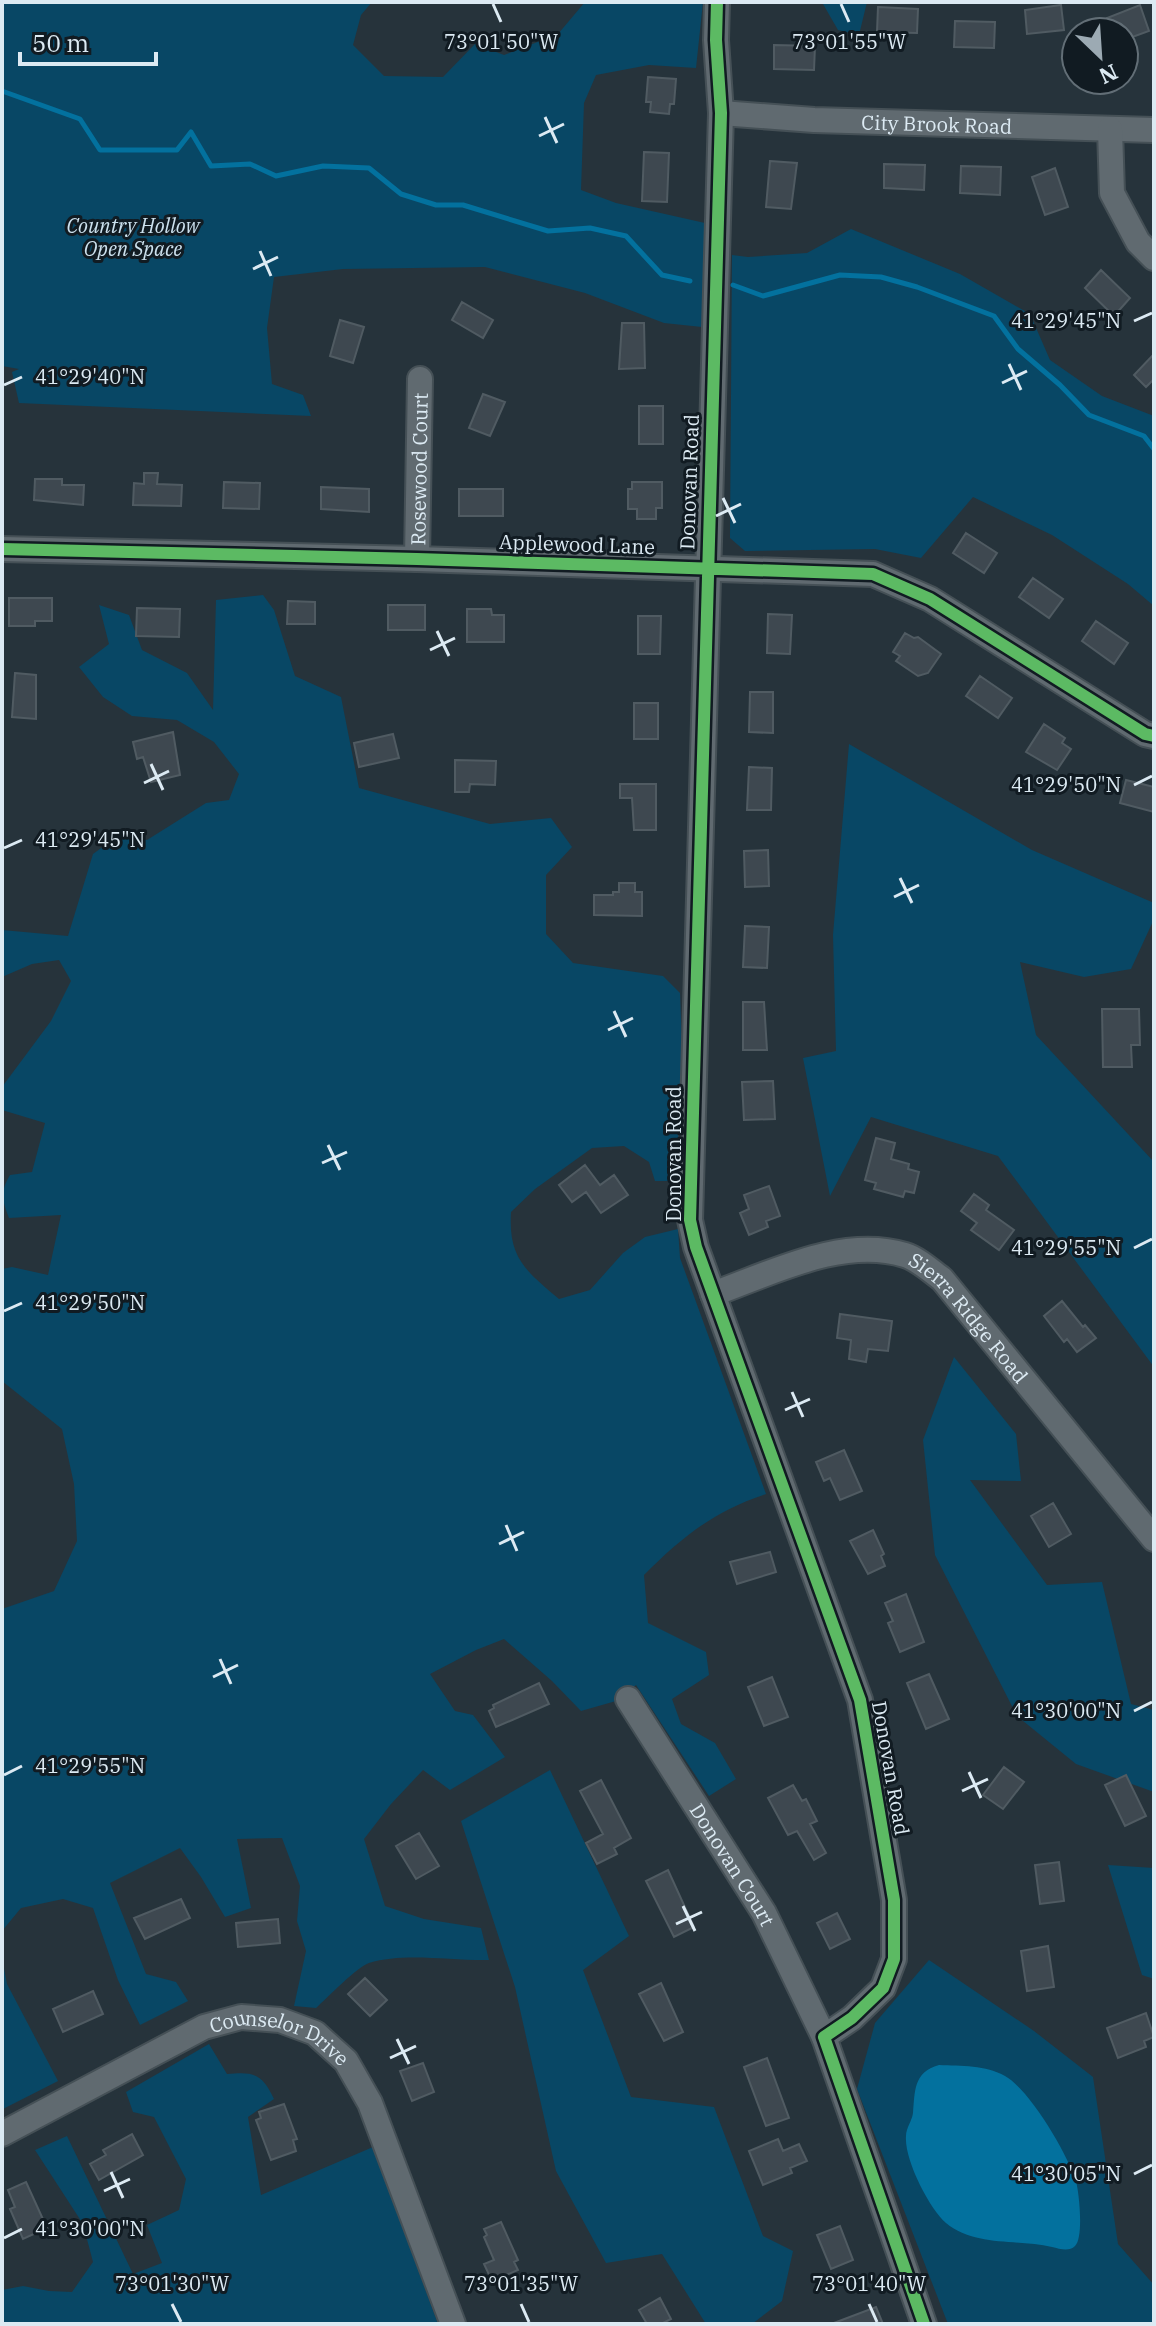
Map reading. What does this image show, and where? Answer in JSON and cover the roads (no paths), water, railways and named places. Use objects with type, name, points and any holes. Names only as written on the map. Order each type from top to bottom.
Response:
[{"type":"street","name":"Donovan Road","points":[[717,2],[721,113],[690,1220],[696,1247],[860,1700],[894,1900],[894,1959],[883,1988],[852,2018],[824,2037]]},
{"type":"street","name":"City Brook Road","points":[[721,113],[814,120],[1154,130]]},
{"type":"street","points":[[1110,129],[1112,193],[1138,242],[1154,258]]},
{"type":"street","name":"Rosewood Court","points":[[417,559],[420,379]]},
{"type":"street","name":"Applewood Lane","points":[[2,549],[873,574],[930,599],[1145,734],[1154,736]]},
{"type":"street","name":"Sierra Ridge Road","points":[[713,1294],[816,1257],[870,1249],[908,1256],[942,1279],[1154,1539]]},
{"type":"street","name":"Donovan Court","points":[[628,1699],[764,1913],[824,2037]]},
{"type":"street","name":"Counselor Drive","points":[[2,2134],[204,2027],[241,2017],[280,2020],[315,2033],[346,2061],[370,2103],[453,2324]]},
{"type":"street","points":[[824,2037],[924,2324]]},
{"type":"waterway","points":[[2,91],[80,119],[100,150],[177,150],[191,132],[211,166],[250,164],[276,176],[323,166],[369,168],[401,194],[436,205],[463,205],[548,231],[590,228],[626,236],[662,275],[690,281]]},
{"type":"waterway","points":[[733,285],[763,296],[840,275],[881,277],[994,316],[1018,349],[1089,415],[1144,436],[1154,449]]},
{"type":"park label","name":"Country Hollow Open Space","points":[[133,236]]}]
